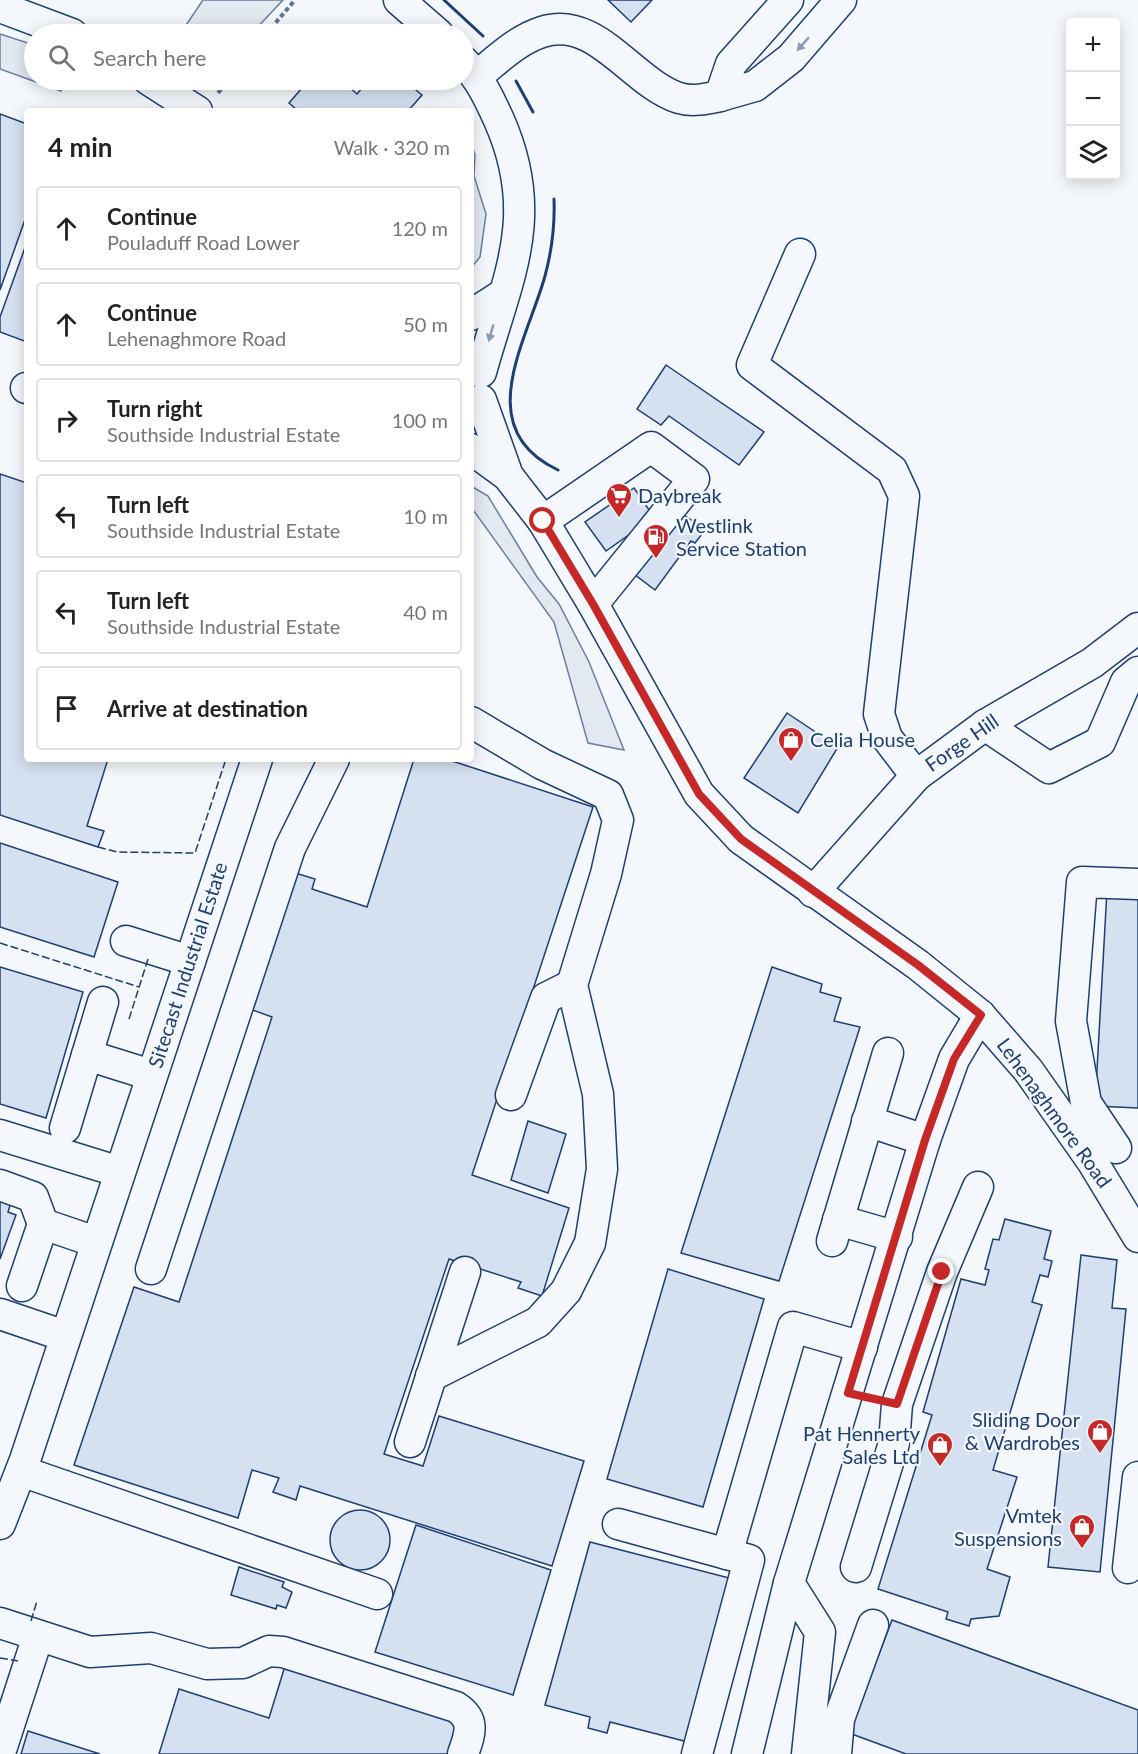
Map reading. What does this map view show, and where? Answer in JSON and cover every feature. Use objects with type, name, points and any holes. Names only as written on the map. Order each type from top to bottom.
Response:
[{"type":"street","points":[[399,0],[427,24]]},
{"type":"street","points":[[720,96],[731,64],[788,0]]},
{"type":"street","points":[[474,67],[542,32],[569,28],[603,47],[666,93],[696,100],[720,96],[755,86],[791,58],[842,0]]},
{"type":"street","points":[[0,7],[45,24]]},
{"type":"street","points":[[474,76],[504,132],[519,185],[521,215],[518,242],[476,386],[508,476]]},
{"type":"street","points":[[164,90],[192,108]]},
{"type":"street","points":[[800,254],[752,365],[892,470],[904,495],[879,714],[887,738],[916,776]]},
{"type":"street","points":[[474,313],[502,295]]},
{"type":"street","points":[[543,521],[651,447],[694,479],[593,604]]},
{"type":"street","points":[[474,451],[508,476]]},
{"type":"street","name":"Lehenaghmore Road","points":[[508,476],[543,521],[593,604],[699,794],[741,839],[918,965],[981,1015],[1028,1070],[1115,1153],[1138,1237]]},
{"type":"street","name":"Forge Hill","points":[[813,892],[916,776],[985,725],[1092,663],[1138,628]]},
{"type":"street","points":[[985,725],[1049,768],[1100,742],[1126,682],[1138,672]]},
{"type":"street","points":[[431,1376],[538,1322],[566,1291],[590,1243],[603,1169],[598,1094],[572,985],[606,874],[618,820],[608,795],[542,764],[474,724]]},
{"type":"street","name":"Sitecast Industrial Estate","points":[[2,1515],[15,1461],[65,1336],[256,762]]},
{"type":"street","points":[[151,1269],[290,848],[333,762]]},
{"type":"street","points":[[1115,1153],[1086,1103],[1071,1021],[1082,882],[1138,885]]},
{"type":"street","points":[[126,941],[190,961]]},
{"type":"street","points":[[512,1095],[546,998],[572,985]]},
{"type":"street","points":[[65,1128],[103,1002]]},
{"type":"street","points":[[747,1754],[789,1583],[925,1140],[954,1059],[981,1015]]},
{"type":"street","points":[[888,1053],[835,1231],[897,1237]]},
{"type":"street","points":[[87,1055],[152,1076]]},
{"type":"street","points":[[867,1121],[925,1140]]},
{"type":"street","points":[[0,1135],[120,1172]]},
{"type":"street","points":[[0,1185],[33,1197],[43,1224],[22,1286]]},
{"type":"street","points":[[856,1567],[894,1443],[897,1404],[942,1272],[978,1187]]},
{"type":"street","points":[[43,1224],[96,1242]]},
{"type":"street","points":[[410,1442],[465,1272]]},
{"type":"street","points":[[1,1317],[65,1336]]},
{"type":"street","points":[[727,1554],[793,1327],[862,1347]]},
{"type":"street","points":[[848,1393],[897,1404]]},
{"type":"street","points":[[15,1461],[378,1594]]},
{"type":"street","points":[[1128,1568],[1138,1477]]},
{"type":"street","points":[[618,1524],[749,1560],[697,1754]]},
{"type":"street","points":[[789,1583],[820,1632],[807,1754]]},
{"type":"street","points":[[0,1623],[90,1652],[152,1648],[207,1664],[243,1663],[269,1651],[284,1652],[456,1707],[466,1713],[470,1722],[471,1731],[464,1754]]},
{"type":"street","points":[[836,1754],[839,1719],[873,1625]]},
{"type":"street","points":[[0,1752],[38,1636]]},
{"type":"path","points":[[275,24],[295,0]]},
{"type":"shaded area","points":[[203,0],[283,0],[260,24],[187,24]]},
{"type":"shaded area","points":[[0,34],[24,42],[24,78],[0,69]]},
{"type":"shaded area","points":[[474,176],[486,214],[480,257],[474,264]]},
{"type":"shaded area","points":[[474,488],[488,496],[537,577],[559,604],[589,662],[624,750],[588,743],[554,622],[474,511]]},
{"type":"building","points":[[608,0],[652,0],[631,22]]},
{"type":"building","points":[[300,90],[352,90],[357,94],[360,90],[416,90],[422,95],[411,108],[295,108],[289,103]]},
{"type":"building","points":[[0,114],[24,123],[24,222],[0,290]]},
{"type":"building","points":[[24,250],[24,341],[0,332],[0,317]]},
{"type":"building","points":[[666,365],[764,432],[739,465],[669,416],[661,425],[637,409]]},
{"type":"building","points":[[0,474],[24,482],[24,762],[107,762],[87,826],[104,831],[98,847],[0,815]]},
{"type":"building","points":[[634,488],[654,517],[606,551],[585,522]]},
{"type":"building","points":[[680,512],[705,530],[695,543],[691,541],[655,590],[634,574]]},
{"type":"building","name":"Celia House","points":[[787,713],[838,747],[798,813],[744,778]]},
{"type":"building","points":[[413,762],[455,762],[593,807],[472,1175],[569,1208],[542,1296],[518,1288],[521,1282],[449,1259],[384,1454],[423,1466],[439,1416],[584,1461],[552,1566],[300,1486],[296,1500],[273,1492],[279,1478],[252,1470],[238,1518],[74,1465],[134,1287],[179,1302],[272,1017],[247,1008],[292,872],[315,879],[312,889],[367,907]]},
{"type":"building","points":[[0,843],[118,882],[94,957],[0,927]]},
{"type":"building","points":[[1107,890],[1138,892],[1138,1108],[1095,1106]]},
{"type":"building","points":[[0,967],[83,992],[46,1118],[0,1104]]},
{"type":"building","points":[[772,967],[822,984],[820,992],[841,998],[834,1021],[860,1027],[779,1281],[681,1253]]},
{"type":"building","points":[[528,1121],[566,1134],[548,1193],[511,1180]]},
{"type":"building","points":[[0,1194],[12,1199],[8,1212],[16,1215],[0,1259]]},
{"type":"building","points":[[1005,1219],[1051,1231],[1044,1259],[1052,1261],[1048,1277],[1040,1275],[1032,1302],[1042,1305],[993,1470],[1017,1477],[987,1569],[1010,1577],[999,1616],[971,1619],[969,1626],[946,1619],[948,1612],[878,1589],[932,1415],[923,1412],[961,1279],[985,1285],[989,1270],[985,1269],[993,1239],[999,1240]]},
{"type":"building","points":[[1081,1255],[1117,1260],[1112,1308],[1126,1309],[1100,1572],[1048,1567]]},
{"type":"building","points":[[668,1269],[764,1299],[703,1507],[607,1479]]},
{"type":"building","points":[[360,1510],[377,1515],[385,1523],[390,1540],[385,1557],[377,1565],[360,1570],[343,1565],[335,1557],[330,1540],[335,1523],[343,1515]]},
{"type":"building","points":[[416,1525],[551,1570],[513,1695],[375,1652]]},
{"type":"building","points":[[590,1542],[733,1579],[688,1742],[610,1722],[607,1733],[588,1728],[590,1717],[545,1705]]},
{"type":"building","points":[[239,1567],[284,1582],[282,1587],[292,1592],[286,1608],[277,1605],[276,1609],[231,1595]]},
{"type":"building","points":[[892,1620],[1138,1710],[1138,1754],[906,1754],[849,1733]]},
{"type":"building","points":[[285,1666],[463,1723],[453,1754],[159,1754],[179,1689],[269,1718]]},
{"type":"building","points":[[28,1731],[100,1754],[21,1754]]},
{"type":"fence","points":[[98,847],[117,852],[195,853],[225,762]]},
{"type":"fence","points":[[0,943],[139,987]]},
{"type":"fence","points":[[129,1019],[148,959]]},
{"type":"fence","points":[[31,1621],[37,1601]]},
{"type":"fence","points":[[0,1658],[18,1661]]},
{"type":"wall","points":[[444,0],[470,24]]},
{"type":"wall","points":[[474,28],[483,36]]},
{"type":"wall","points":[[516,81],[533,112]]},
{"type":"wall","points":[[554,199],[550,257],[518,355],[512,382],[510,408],[516,432],[531,453],[558,470]]},
{"type":"place","name":"Daybreak","points":[[619,519]]},
{"type":"place","name":"Westlink Service Station","points":[[656,560]]},
{"type":"place","name":"Celia House","points":[[791,763]]},
{"type":"place","name":"Sliding Door & Wardrobes","points":[[1100,1455]]},
{"type":"place","name":"Pat Hennerty Sales Ltd","points":[[940,1468]]},
{"type":"place","name":"Vmtek Suspensions","points":[[1082,1550]]},
{"type":"route","points":[[543,521],[593,604],[699,794],[720,818],[741,839],[918,965],[981,1015],[954,1059],[925,1140],[848,1393],[897,1404],[942,1272]]}]
